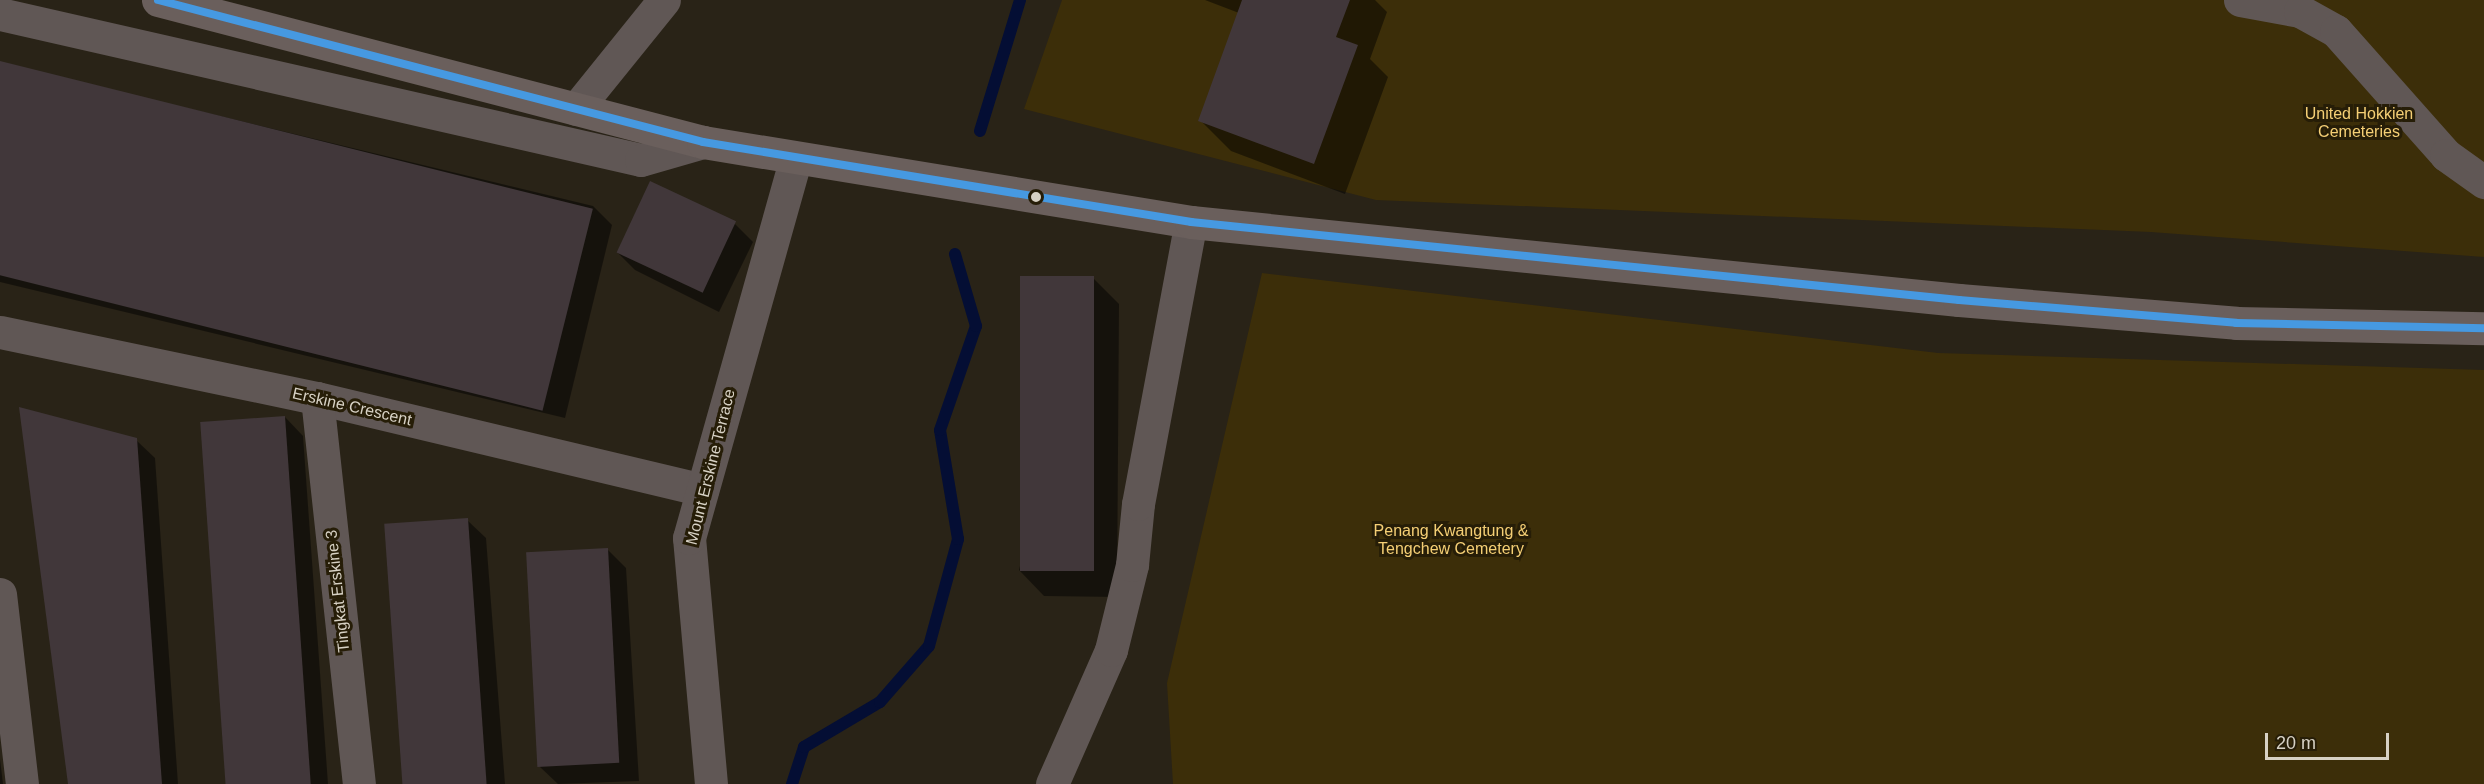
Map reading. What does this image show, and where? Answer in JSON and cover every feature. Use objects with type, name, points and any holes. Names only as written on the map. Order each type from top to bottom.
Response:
[{"type":"main road","points":[[158,0],[703,142],[1191,222],[1959,300],[2236,322],[2484,328]]},
{"type":"street","points":[[576,109],[664,0]]},
{"type":"street","points":[[2240,0],[2300,11],[2336,31],[2446,155],[2479,171]]},
{"type":"street","points":[[0,14],[641,160],[703,142]]},
{"type":"street","name":"Mount Erskine Terrace","points":[[711,784],[689,550],[702,490],[795,158]]},
{"type":"street","points":[[1052,784],[1111,650],[1127,586],[1191,222]]},
{"type":"street","name":"Erskine Crescent","points":[[0,332],[317,398],[702,490]]},
{"type":"street","name":"Tingkat Erskine 3","points":[[317,398],[359,784]]},
{"type":"street","points":[[0,594],[22,784]]},
{"type":"green space","name":"United Hokkien Cemeteries","points":[[1062,0],[2484,0],[2484,257],[2151,232],[1376,200],[1024,109]]},
{"type":"green space","name":"Penang Kwangtung & Tengchew Cemetery","points":[[1262,273],[1938,353],[2484,370],[2484,784],[1173,784],[1167,683]]},
{"type":"building","points":[[1242,0],[1350,0],[1336,37],[1358,45],[1314,164],[1198,121]]},
{"type":"building","points":[[0,61],[593,209],[543,411],[0,275]]},
{"type":"building","points":[[650,181],[736,221],[703,293],[617,253]]},
{"type":"building","points":[[1020,276],[1094,276],[1094,571],[1020,571]]},
{"type":"building","points":[[19,407],[137,438],[162,784],[68,784]]},
{"type":"building","points":[[285,416],[311,784],[226,784],[200,422]]},
{"type":"building","points":[[468,518],[487,784],[402,784],[384,524]]},
{"type":"building","points":[[608,548],[619,763],[537,767],[526,552]]},
{"type":"waterway","points":[[980,131],[1020,0]]},
{"type":"waterway","points":[[792,784],[804,747],[880,702],[929,646],[958,539],[940,430],[976,326],[955,254]]},
{"type":"transit line","points":[[158,0],[703,142],[1191,222],[1959,300],[2236,323],[2484,328]]}]
